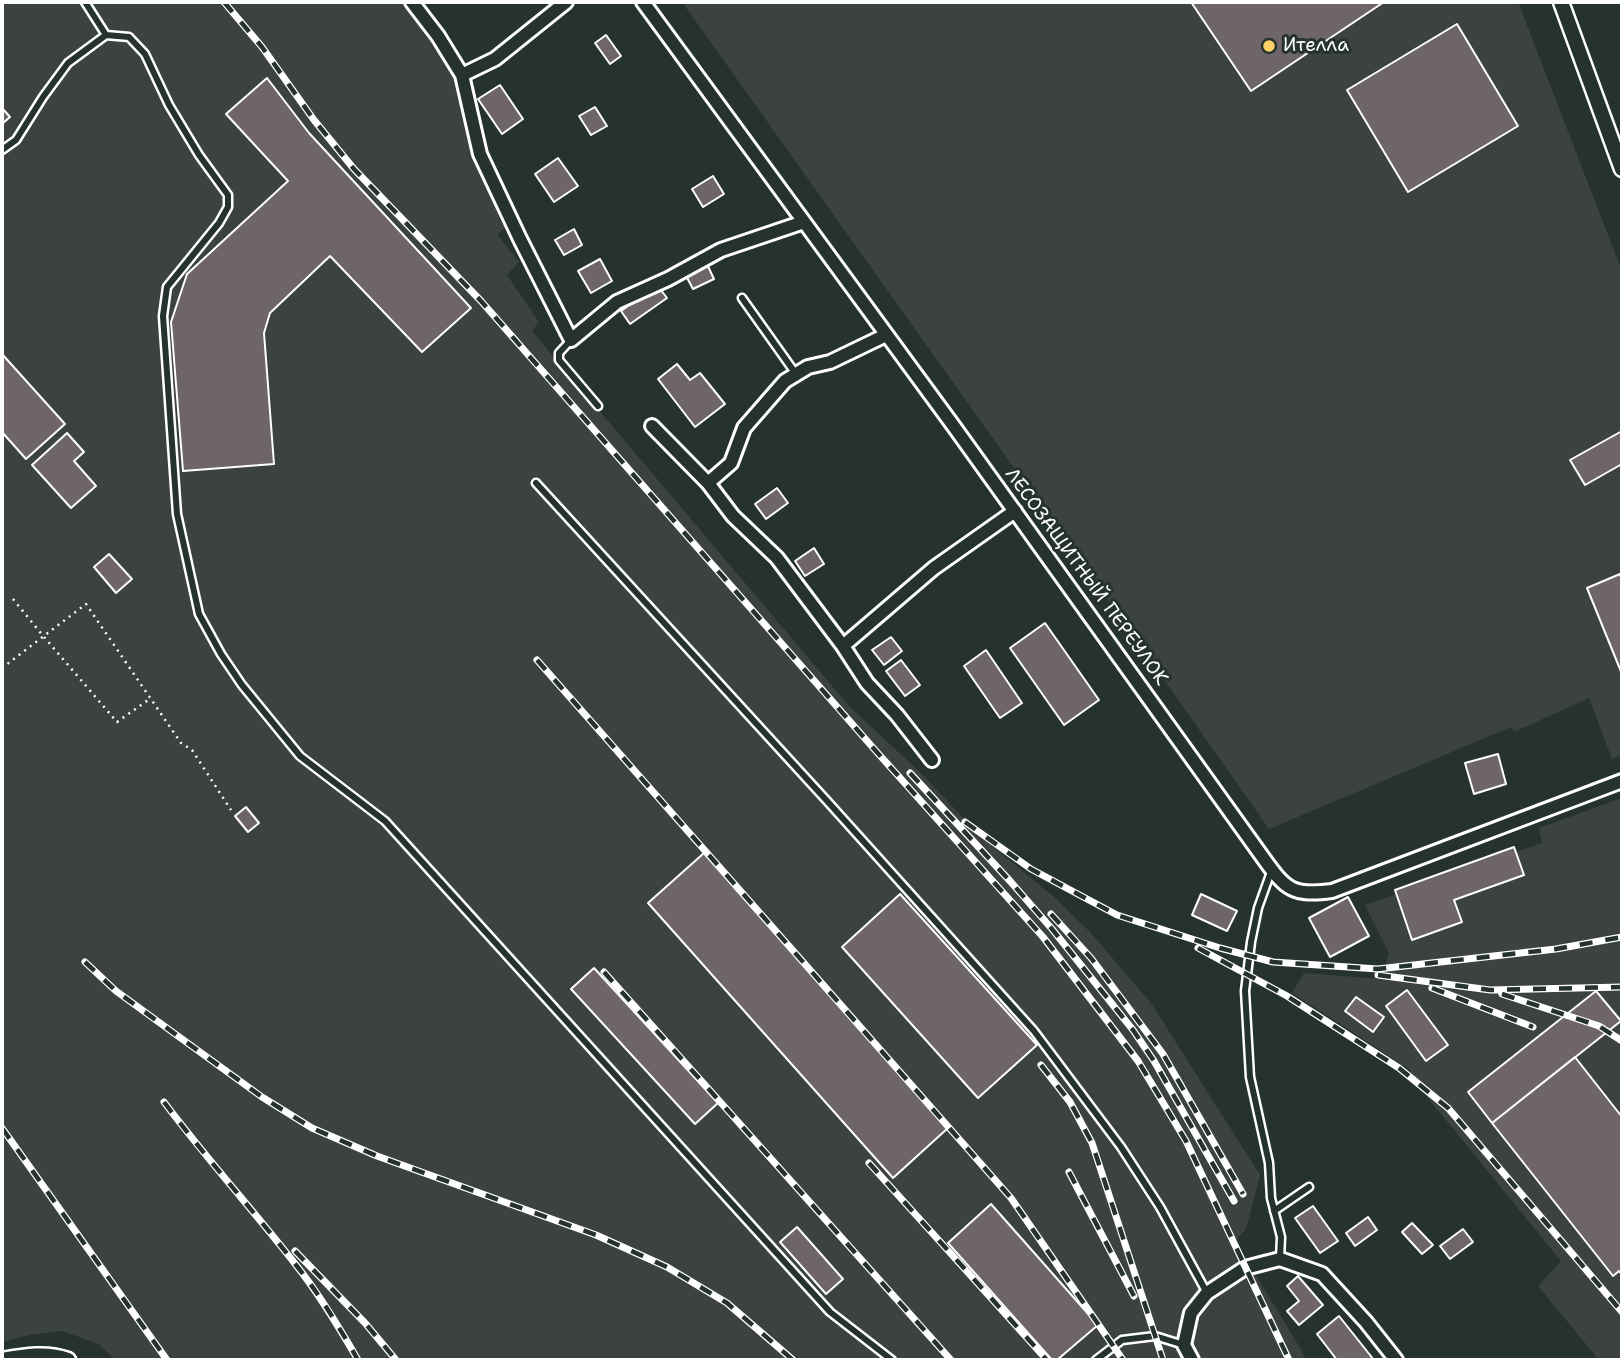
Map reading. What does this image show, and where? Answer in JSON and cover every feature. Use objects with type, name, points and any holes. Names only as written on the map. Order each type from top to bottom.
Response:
[{"type":"street","points":[[412,2],[438,36],[462,75],[480,154],[571,340],[617,302],[668,279],[721,250],[804,222]]},
{"type":"street","points":[[462,75],[495,59],[566,2]]},
{"type":"street","name":"ЛЕСОЗАЩИТНЫЙ ПЕРЕУЛОК","points":[[643,2],[1278,878],[1290,889],[1310,894],[1332,891],[1622,781]]},
{"type":"street","points":[[1561,2],[1622,169]]},
{"type":"street","points":[[708,483],[731,463],[744,428],[785,381],[808,367],[830,362],[886,335]]},
{"type":"street","points":[[652,426],[708,483],[733,516],[777,558],[867,682],[932,760]]},
{"type":"street","points":[[843,646],[934,568],[1014,512]]},
{"type":"street","points":[[1192,1360],[1184,1345],[1191,1313],[1207,1293],[1245,1268],[1280,1259],[1322,1274],[1396,1360]]},
{"type":"street","points":[[2,1360],[44,1355],[68,1360]]},
{"type":"lane","points":[[85,2],[106,35]]},
{"type":"lane","points":[[2,150],[16,140],[68,63],[106,35],[129,37],[145,54],[169,105],[199,155],[228,195],[228,207],[219,223],[167,287],[163,316],[177,514],[199,614],[221,654],[300,757],[386,821],[830,1312],[892,1360]]},
{"type":"lane","points":[[742,298],[796,374]]},
{"type":"lane","points":[[571,340],[559,353],[559,360],[598,406]]},
{"type":"lane","points":[[536,483],[1034,1031],[1121,1147],[1160,1208],[1207,1293]]},
{"type":"lane","points":[[1272,869],[1258,908],[1245,991],[1250,1077],[1269,1163],[1271,1198],[1281,1237],[1280,1259]]},
{"type":"lane","points":[[1274,1211],[1309,1186]]},
{"type":"lane","points":[[1096,1360],[1122,1340],[1155,1336],[1184,1345]]},
{"type":"path","points":[[13,599],[117,722],[151,698]]},
{"type":"path","points":[[2,668],[86,604],[181,743],[192,750],[231,810]]},
{"type":"shaded area","points":[[2,2],[422,2],[453,43],[480,121],[499,219],[505,228],[497,234],[519,262],[507,275],[539,322],[532,331],[849,706],[924,776],[981,837],[1053,896],[1091,933],[1151,1003],[1260,1175],[1246,1229],[1235,1241],[1306,1360],[115,1360],[99,1344],[62,1331],[2,1342]]},
{"type":"shaded area","points":[[682,2],[1518,2],[1622,271],[1622,755],[1612,759],[1589,698],[1514,732],[1511,727],[1269,829]]},
{"type":"shaded area","points":[[1622,798],[1622,1360],[1599,1360],[1538,1286],[1561,1261],[1423,1092],[1409,1069],[1292,993],[1304,973],[1382,979],[1389,953],[1365,905],[1542,843],[1539,828]]},
{"type":"building","name":"Ителла","points":[[1191,2],[1384,2],[1251,91]]},
{"type":"building","points":[[1457,24],[1518,126],[1408,192],[1347,90]]},
{"type":"building","points":[[606,35],[621,56],[610,64],[595,43]]},
{"type":"building","points":[[267,78],[309,133],[471,308],[422,352],[330,256],[270,313],[264,333],[274,464],[183,471],[171,322],[187,274],[288,181],[226,114]]},
{"type":"building","points":[[500,85],[523,119],[502,134],[478,99]]},
{"type":"building","points":[[595,107],[607,126],[591,135],[579,116]]},
{"type":"building","points":[[2,108],[10,117],[2,124]]},
{"type":"building","points":[[558,158],[578,186],[554,202],[535,174]]},
{"type":"building","points":[[713,176],[724,194],[703,207],[692,189]]},
{"type":"building","points":[[574,229],[582,245],[564,255],[555,240]]},
{"type":"building","points":[[600,259],[612,281],[591,293],[578,271]]},
{"type":"building","points":[[706,262],[714,279],[693,289],[684,272]]},
{"type":"building","points":[[657,285],[667,298],[630,324],[621,311]]},
{"type":"building","points":[[2,354],[65,424],[26,459],[2,432]]},
{"type":"building","points":[[677,364],[690,380],[700,373],[725,404],[695,427],[658,379]]},
{"type":"building","points":[[1622,431],[1622,464],[1585,485],[1570,460]]},
{"type":"building","points":[[67,433],[84,452],[74,461],[96,486],[71,508],[32,465]]},
{"type":"building","points":[[777,488],[788,503],[766,519],[755,504]]},
{"type":"building","points":[[814,548],[824,564],[805,576],[795,561]]},
{"type":"building","points":[[109,554],[132,579],[116,593],[94,567]]},
{"type":"building","points":[[1620,574],[1622,581],[1622,674],[1587,588]]},
{"type":"building","points":[[1045,623],[1099,700],[1064,725],[1010,648]]},
{"type":"building","points":[[891,637],[902,651],[884,665],[872,650]]},
{"type":"building","points":[[986,650],[1022,703],[1000,718],[964,666]]},
{"type":"building","points":[[901,660],[920,685],[905,696],[886,671]]},
{"type":"building","points":[[1498,754],[1506,784],[1474,794],[1465,763]]},
{"type":"building","points":[[246,807],[259,823],[248,832],[235,816]]},
{"type":"building","points":[[1514,847],[1524,875],[1454,900],[1462,922],[1412,940],[1395,890]]},
{"type":"building","points":[[704,853],[948,1128],[893,1178],[648,903]]},
{"type":"building","points":[[900,894],[1037,1045],[978,1098],[842,947]]},
{"type":"building","points":[[1201,894],[1237,911],[1227,931],[1192,915]]},
{"type":"building","points":[[1348,897],[1369,936],[1330,957],[1309,918]]},
{"type":"building","points":[[594,968],[718,1103],[695,1124],[571,989]]},
{"type":"building","points":[[1407,990],[1448,1045],[1426,1061],[1386,1006]]},
{"type":"building","points":[[1596,991],[1621,1021],[1492,1123],[1468,1092]]},
{"type":"building","points":[[1356,997],[1384,1017],[1373,1032],[1345,1011]]},
{"type":"building","points":[[1575,1057],[1622,1117],[1622,1275],[1619,1271],[1613,1276],[1492,1123]]},
{"type":"building","points":[[991,1204],[1098,1325],[1057,1360],[1052,1360],[948,1243]]},
{"type":"building","points":[[1313,1206],[1338,1241],[1320,1253],[1295,1218]]},
{"type":"building","points":[[1368,1217],[1377,1230],[1355,1246],[1346,1233]]},
{"type":"building","points":[[1412,1223],[1433,1245],[1422,1254],[1402,1232]]},
{"type":"building","points":[[797,1227],[843,1279],[826,1294],[780,1242]]},
{"type":"building","points":[[1463,1229],[1473,1242],[1450,1259],[1440,1246]]},
{"type":"building","points":[[1298,1276],[1323,1305],[1299,1325],[1287,1311],[1299,1301],[1287,1286]]},
{"type":"building","points":[[1339,1316],[1374,1360],[1337,1360],[1317,1334]]},
{"type":"railway","points":[[224,2],[262,47],[314,120],[354,169],[481,301],[1043,937],[1138,1061],[1186,1141],[1289,1360]]},
{"type":"railway","points":[[537,660],[1011,1198],[1123,1360]]},
{"type":"railway","points":[[910,773],[1052,929],[1133,1030],[1154,1061],[1234,1201]]},
{"type":"railway","points":[[965,822],[1031,869],[1117,915],[1273,962],[1378,969],[1556,949],[1622,937]]},
{"type":"railway","points":[[1051,914],[1091,958],[1163,1054],[1243,1194]]},
{"type":"railway","points":[[1198,948],[1287,996],[1399,1068],[1448,1108],[1622,1312]]},
{"type":"railway","points":[[85,962],[116,991],[262,1097],[312,1128],[377,1156],[596,1235],[667,1267],[727,1303],[793,1360]]},
{"type":"railway","points":[[604,972],[951,1360]]},
{"type":"railway","points":[[1378,975],[1490,990],[1622,987]]},
{"type":"railway","points":[[1432,988],[1533,1027]]},
{"type":"railway","points":[[1502,994],[1599,1026],[1622,1041]]},
{"type":"railway","points":[[1041,1065],[1070,1102],[1092,1143],[1163,1360]]},
{"type":"railway","points":[[164,1102],[305,1276],[358,1360]]},
{"type":"railway","points":[[2,1128],[167,1360]]},
{"type":"railway","points":[[869,1163],[1047,1360]]},
{"type":"railway","points":[[1069,1172],[1134,1296]]},
{"type":"railway","points":[[295,1251],[365,1323],[396,1360]]},
{"type":"place","name":"Ителла","points":[[1269,46]]}]
